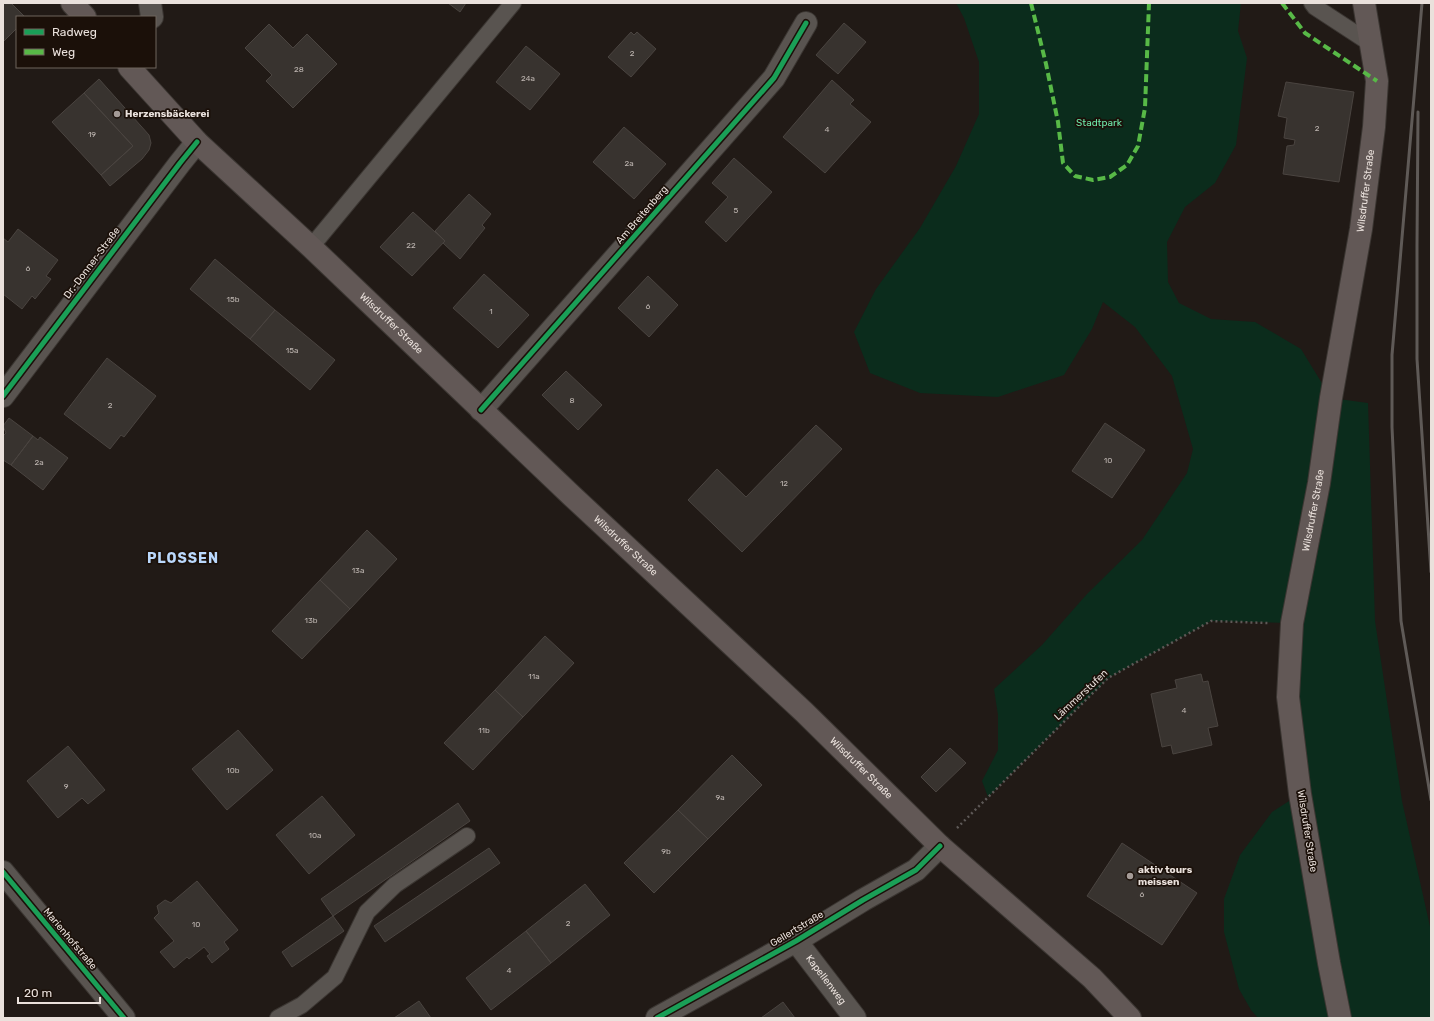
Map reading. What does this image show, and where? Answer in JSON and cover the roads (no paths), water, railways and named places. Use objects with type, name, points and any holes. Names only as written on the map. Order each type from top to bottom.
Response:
[{"type":"main road","points":[[72,3],[84,16]]},
{"type":"main road","name":"Wilsdruffer Straße","points":[[1340,1018],[1329,964],[1300,794],[1288,697],[1292,623],[1319,483],[1331,398],[1361,229],[1374,127],[1376,81],[1364,3]]},
{"type":"main road","name":"Wilsdruffer Straße","points":[[132,68],[197,142],[589,512],[804,712],[940,846],[1092,978],[1130,1018]]},
{"type":"street","points":[[150,3],[152,16]]},
{"type":"street","name":"Am Breitenberg","points":[[481,410],[774,78],[806,23]]},
{"type":"street","name":"Dr.-Donner-Straße","points":[[3,396],[197,142]]},
{"type":"street","name":"Gellertstraße","points":[[657,1018],[796,941],[916,870],[940,846]]},
{"type":"street","name":"Marienhofstraße","points":[[3,872],[124,1018]]},
{"type":"street","name":"Kapellenweg","points":[[796,941],[855,1018]]},
{"type":"lane","points":[[311,248],[513,3]]},
{"type":"lane","points":[[1312,3],[1314,7],[1370,43]]},
{"type":"lane","points":[[278,1018],[302,1005],[335,977],[367,912],[395,885],[467,836]]},
{"type":"railway","points":[[1422,3],[1392,355],[1392,427],[1401,621],[1431,800]]},
{"type":"railway","points":[[1418,112],[1417,359],[1431,572]]},
{"type":"place","name":"Herzensbäckerei","points":[[117,114]]},
{"type":"place","name":"aktiv tours meissen","points":[[1130,876]]},
{"type":"district","name":"PLOSSEN","points":[[183,558]]},
{"type":"park label","name":"Stadtpark","points":[[1099,123]]}]
